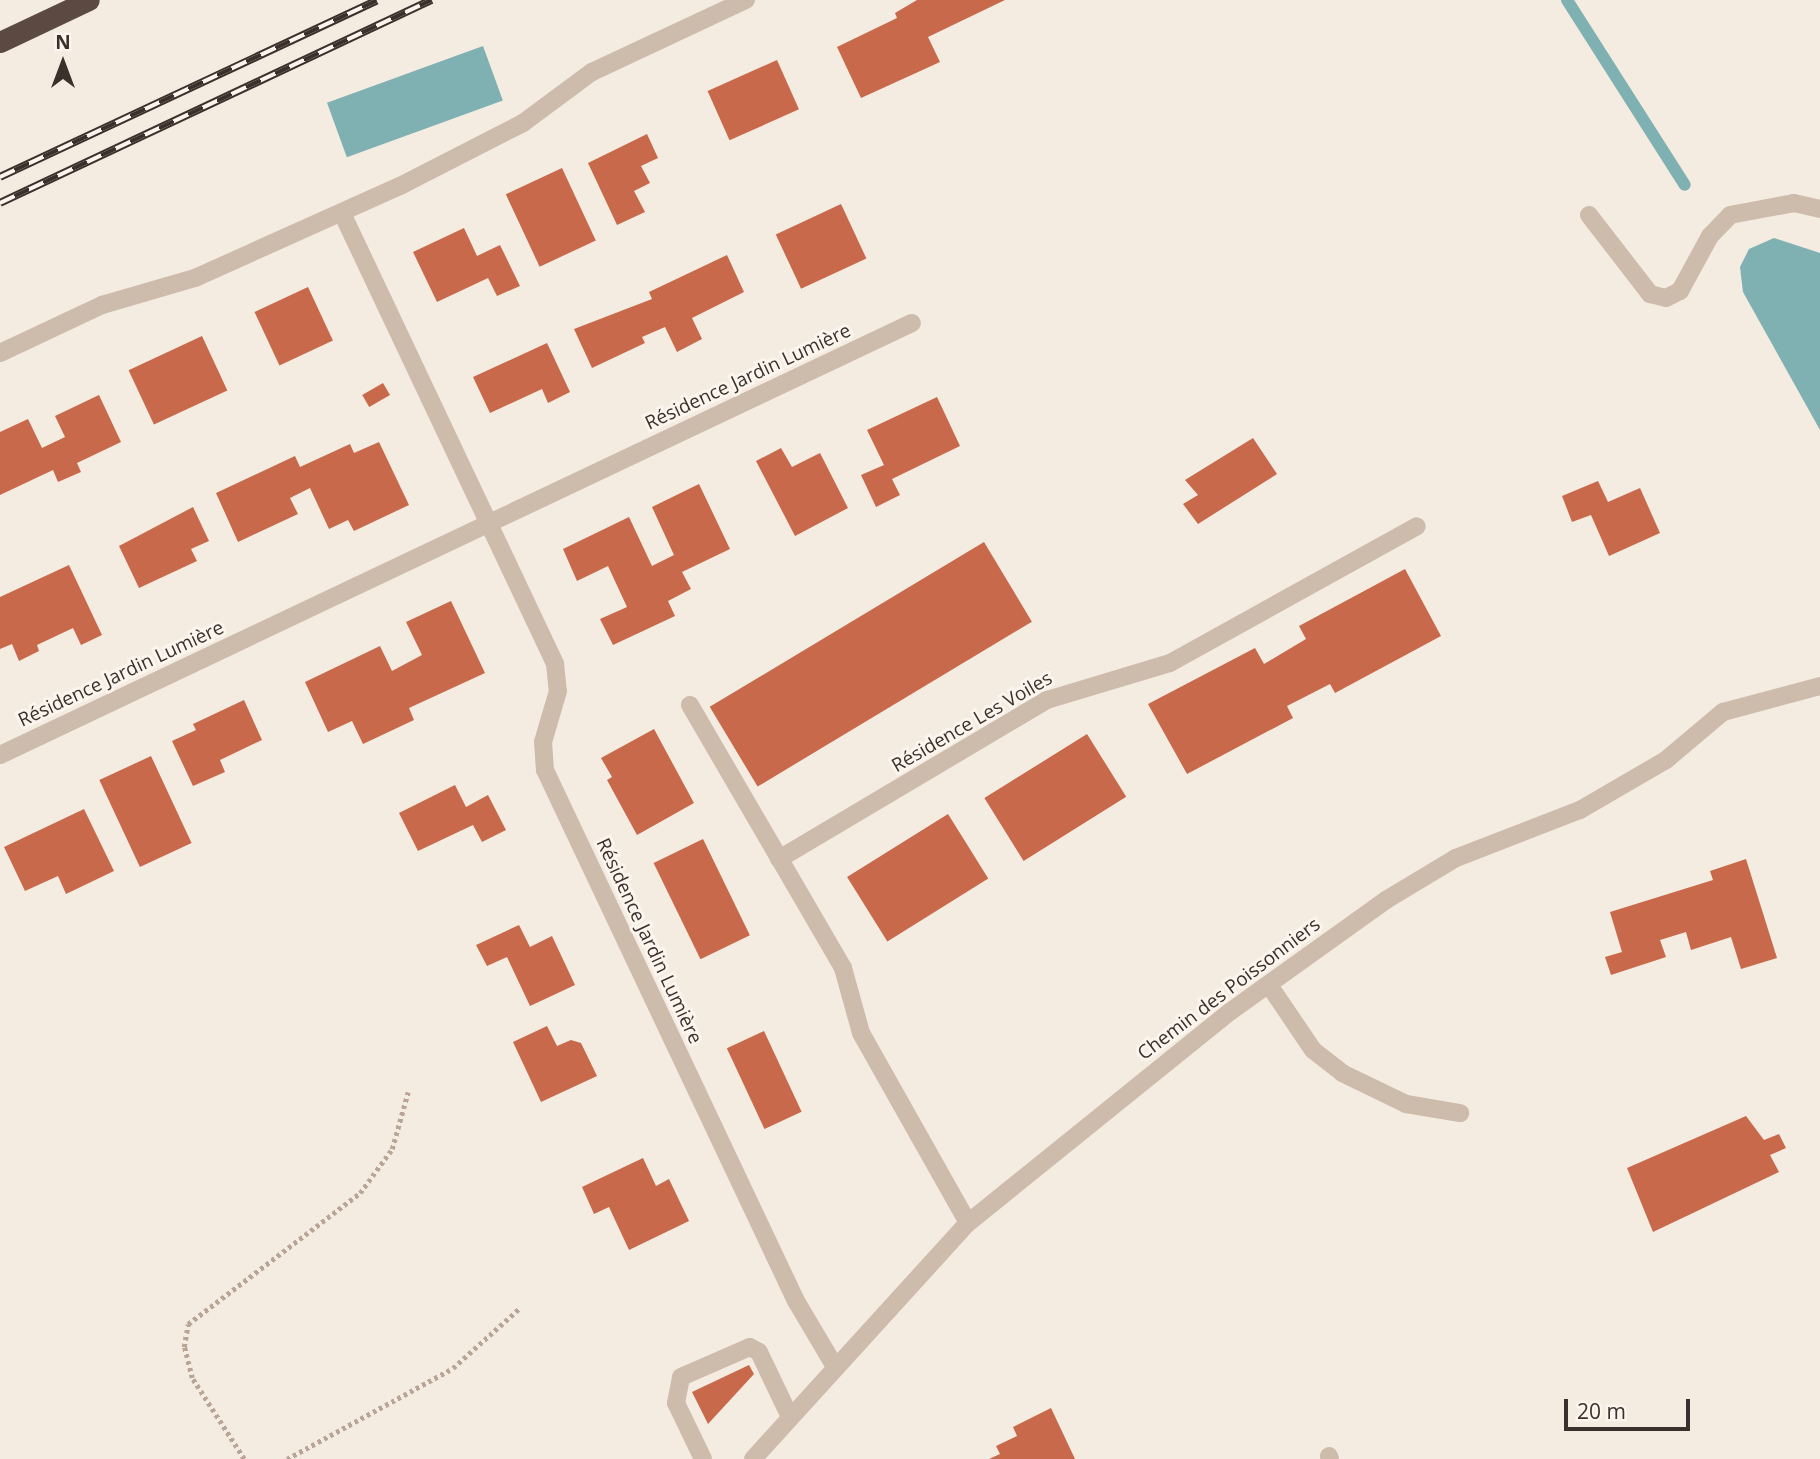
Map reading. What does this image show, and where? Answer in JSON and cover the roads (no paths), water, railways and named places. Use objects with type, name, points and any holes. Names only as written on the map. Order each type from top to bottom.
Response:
[{"type":"highway","points":[[0,42],[89,0]]},
{"type":"street","points":[[0,353],[102,305],[195,278],[342,213],[523,123],[592,72],[746,0]]},
{"type":"street","points":[[1589,215],[1650,294],[1667,298],[1680,291],[1710,236],[1730,215],[1794,203],[1820,208]]},
{"type":"street","name":"Résidence Jardin Lumière","points":[[342,213],[555,664],[558,691],[542,742],[545,770],[796,1301],[834,1365]]},
{"type":"street","name":"Résidence Jardin Lumière","points":[[0,755],[912,323]]},
{"type":"street","name":"Résidence Les Voiles","points":[[779,859],[1047,700],[1170,663],[1417,526]]},
{"type":"street","name":"Chemin des Poissonniers","points":[[753,1459],[834,1365],[968,1223],[1090,1121],[1269,985],[1421,879],[1456,858],[1580,810],[1666,760],[1723,712],[1820,685]]},
{"type":"street","points":[[690,705],[843,968],[861,1033],[968,1223]]},
{"type":"street","points":[[1269,985],[1313,1050],[1342,1073],[1406,1104],[1460,1114]]},
{"type":"street","points":[[704,1459],[676,1403],[681,1377],[692,1371],[750,1347],[759,1352],[790,1417]]},
{"type":"water","points":[[483,46],[503,101],[347,157],[327,103]]},
{"type":"water","points":[[1774,238],[1820,253],[1820,430],[1743,292],[1740,267],[1749,249]]},
{"type":"waterway","points":[[1567,0],[1685,185]]},
{"type":"railway","points":[[0,177],[377,0]]},
{"type":"railway","points":[[0,203],[432,0]]}]
